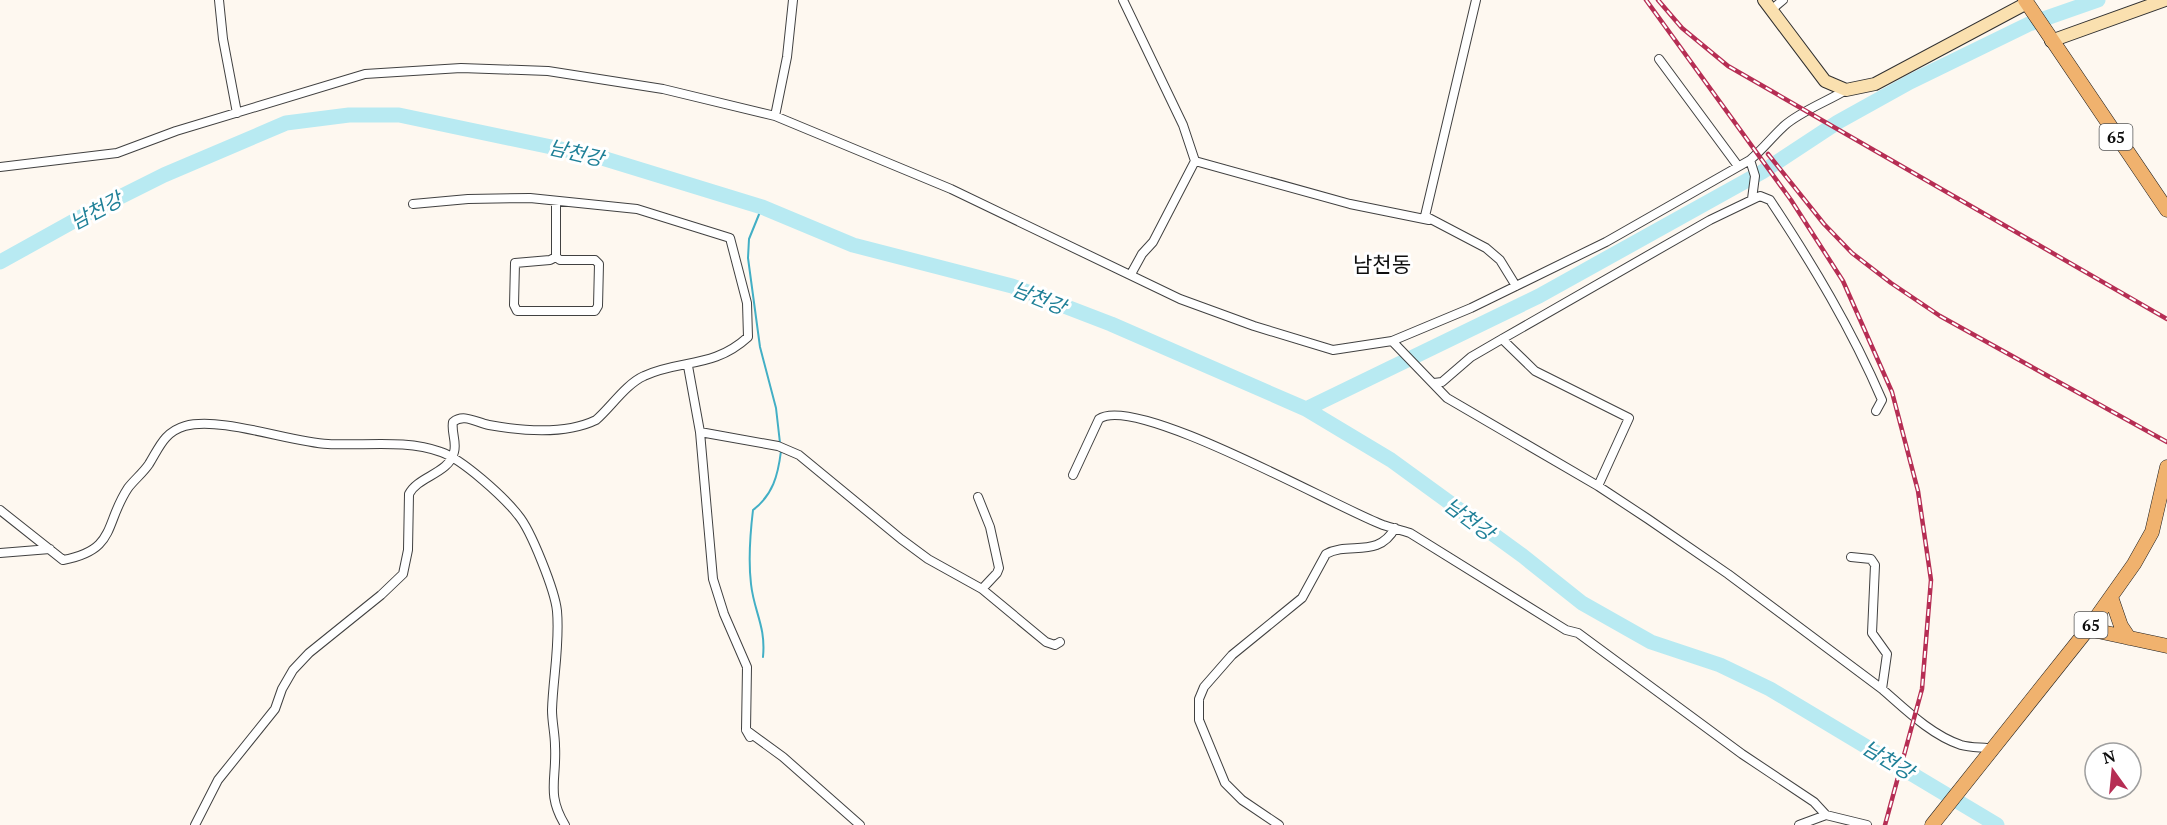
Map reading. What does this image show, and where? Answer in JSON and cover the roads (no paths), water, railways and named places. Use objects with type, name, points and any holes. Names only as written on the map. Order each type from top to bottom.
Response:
[{"type":"main road","points":[[2049,38],[2165,0]]},
{"type":"main road","points":[[1768,5],[1825,81],[1846,90],[1875,84],[2027,4]]},
{"type":"main road","name":"65","points":[[2027,4],[2167,210]]},
{"type":"main road","name":"65","points":[[1932,825],[2111,597],[2152,532],[2167,467]]},
{"type":"main road","points":[[2111,597],[2121,626],[2129,638]]},
{"type":"main road","points":[[2088,629],[2167,646]]},
{"type":"street","points":[[219,0],[223,39],[237,113]]},
{"type":"street","points":[[775,116],[787,57],[793,0]]},
{"type":"street","points":[[1123,0],[1183,125],[1195,161],[1153,242],[1142,254],[1131,274]]},
{"type":"street","points":[[1429,220],[1425,216],[1476,0]]},
{"type":"street","points":[[1768,5],[1783,0]]},
{"type":"street","points":[[1659,59],[1738,166]]},
{"type":"street","points":[[0,167],[117,153],[176,131],[270,105],[317,86],[364,74],[501,68],[548,71],[663,89],[775,116],[951,189],[1180,298],[1254,326],[1334,350],[1392,341],[1516,286],[1606,242],[1750,160],[1767,146],[1785,126],[1804,112],[1816,108],[1846,90]]},
{"type":"street","points":[[1750,160],[1755,176],[1752,199]]},
{"type":"street","points":[[1195,161],[1318,195],[1429,220],[1486,248],[1500,260],[1516,286]]},
{"type":"street","points":[[1434,383],[1442,382],[1471,357],[1502,339],[1760,196],[1770,200],[1819,273],[1857,343],[1882,400],[1876,411]]},
{"type":"street","points":[[195,825],[218,780],[276,709],[282,689],[293,670],[309,653],[381,595],[403,574],[408,550],[409,494],[412,488],[445,466],[450,458],[454,450],[453,422],[458,418],[527,429],[552,430],[588,424],[596,420],[642,377],[659,370],[688,366],[720,355],[748,337],[747,303],[730,238],[637,209],[530,198],[478,198],[413,204]]},
{"type":"street","points":[[556,201],[556,257],[560,261],[595,261],[598,264],[598,306],[595,311],[517,311],[514,305],[515,263],[550,261],[556,257]]},
{"type":"street","points":[[1502,339],[1535,371],[1629,418],[1598,486]]},
{"type":"street","points":[[1392,341],[1417,364],[1447,398],[1598,486],[1728,574],[1882,689],[1909,713],[1944,737],[1963,745],[1994,748]]},
{"type":"street","points":[[688,366],[700,432],[713,579],[724,614],[747,667],[748,734],[783,758],[860,825]]},
{"type":"street","points":[[1073,475],[1099,419],[1112,414],[1137,416],[1240,457],[1432,546],[1566,630],[1578,633],[1742,754],[1814,802],[1826,815],[1854,824],[1867,825]]},
{"type":"street","points":[[0,510],[63,560],[75,558],[103,542],[129,488],[149,464],[162,440],[172,431],[198,424],[273,433],[309,443],[405,446],[443,452],[488,485],[519,515],[529,533],[554,594],[558,619],[556,684],[552,709],[555,748],[552,795],[555,806],[566,825]]},
{"type":"street","points":[[700,432],[778,446],[799,455],[919,553],[982,589],[1046,642],[1055,645],[1060,642]]},
{"type":"street","points":[[978,497],[990,527],[999,568],[998,573],[982,589]]},
{"type":"street","points":[[1279,825],[1242,800],[1225,783],[1199,720],[1199,699],[1204,687],[1232,655],[1302,598],[1326,554],[1339,549],[1371,547],[1387,538],[1395,528]]},
{"type":"street","points":[[0,553],[50,549]]},
{"type":"street","points":[[1851,557],[1871,559],[1875,565],[1871,619],[1872,633],[1887,654],[1882,689]]},
{"type":"street","points":[[1799,825],[1826,815]]},
{"type":"waterway","points":[[1306,409],[1539,296],[1762,172],[1838,122],[1910,82],[2029,24],[2098,0]]},
{"type":"waterway","name":"남천강","points":[[0,262],[90,212],[164,175],[286,123],[349,115],[399,115],[599,157],[762,207],[853,245],[1012,286],[1111,324],[1306,409],[1391,460],[1523,556],[1582,603],[1651,642],[1720,665],[1770,689],[1997,825]]},
{"type":"waterway","points":[[762,207],[749,239],[748,258],[760,347],[776,408],[780,443]]},
{"type":"waterway","points":[[763,657],[763,636],[750,575],[751,529],[753,510],[770,491],[781,451]]},
{"type":"railway","points":[[1646,0],[1791,200],[1843,281],[1892,392],[1918,491],[1931,580],[1922,689],[1885,825]]},
{"type":"railway","points":[[1658,0],[1682,28],[1728,66],[2167,319]]},
{"type":"railway","points":[[1768,154],[1824,224],[1852,253],[1891,283],[1940,316],[2167,442]]},
{"type":"district","name":"남천동","points":[[1382,265]]}]
